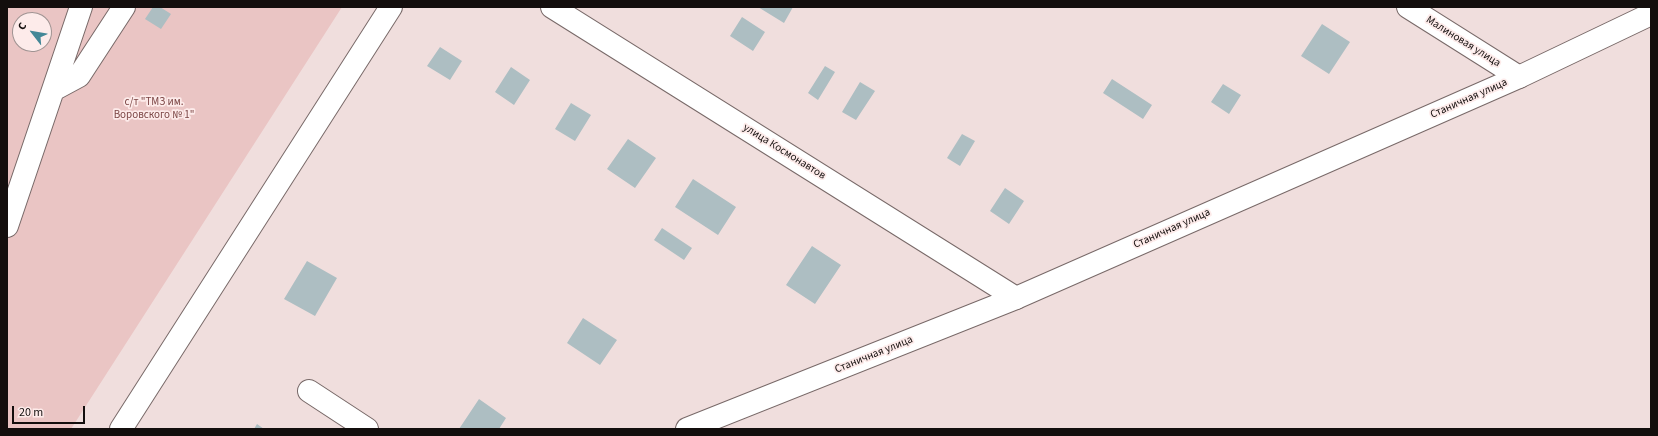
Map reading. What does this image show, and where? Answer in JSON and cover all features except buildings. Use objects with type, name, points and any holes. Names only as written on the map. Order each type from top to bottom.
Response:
[{"type":"street","points":[[7,226],[81,7]]},
{"type":"street","points":[[53,90],[79,76],[124,7]]},
{"type":"street","points":[[121,429],[390,7]]},
{"type":"street","name":"улица Космонавтов","points":[[552,7],[1016,298]]},
{"type":"street","name":"Малиновая улица","points":[[1408,7],[1519,77]]},
{"type":"street","name":"Станичная улица","points":[[687,429],[1016,298],[1519,77],[1651,14]]},
{"type":"street","points":[[309,391],[367,429]]},
{"type":"green space","name":"с/т \"ТМЗ им. Воровского № 1\"","points":[[7,7],[342,7],[71,429],[7,429]]}]
